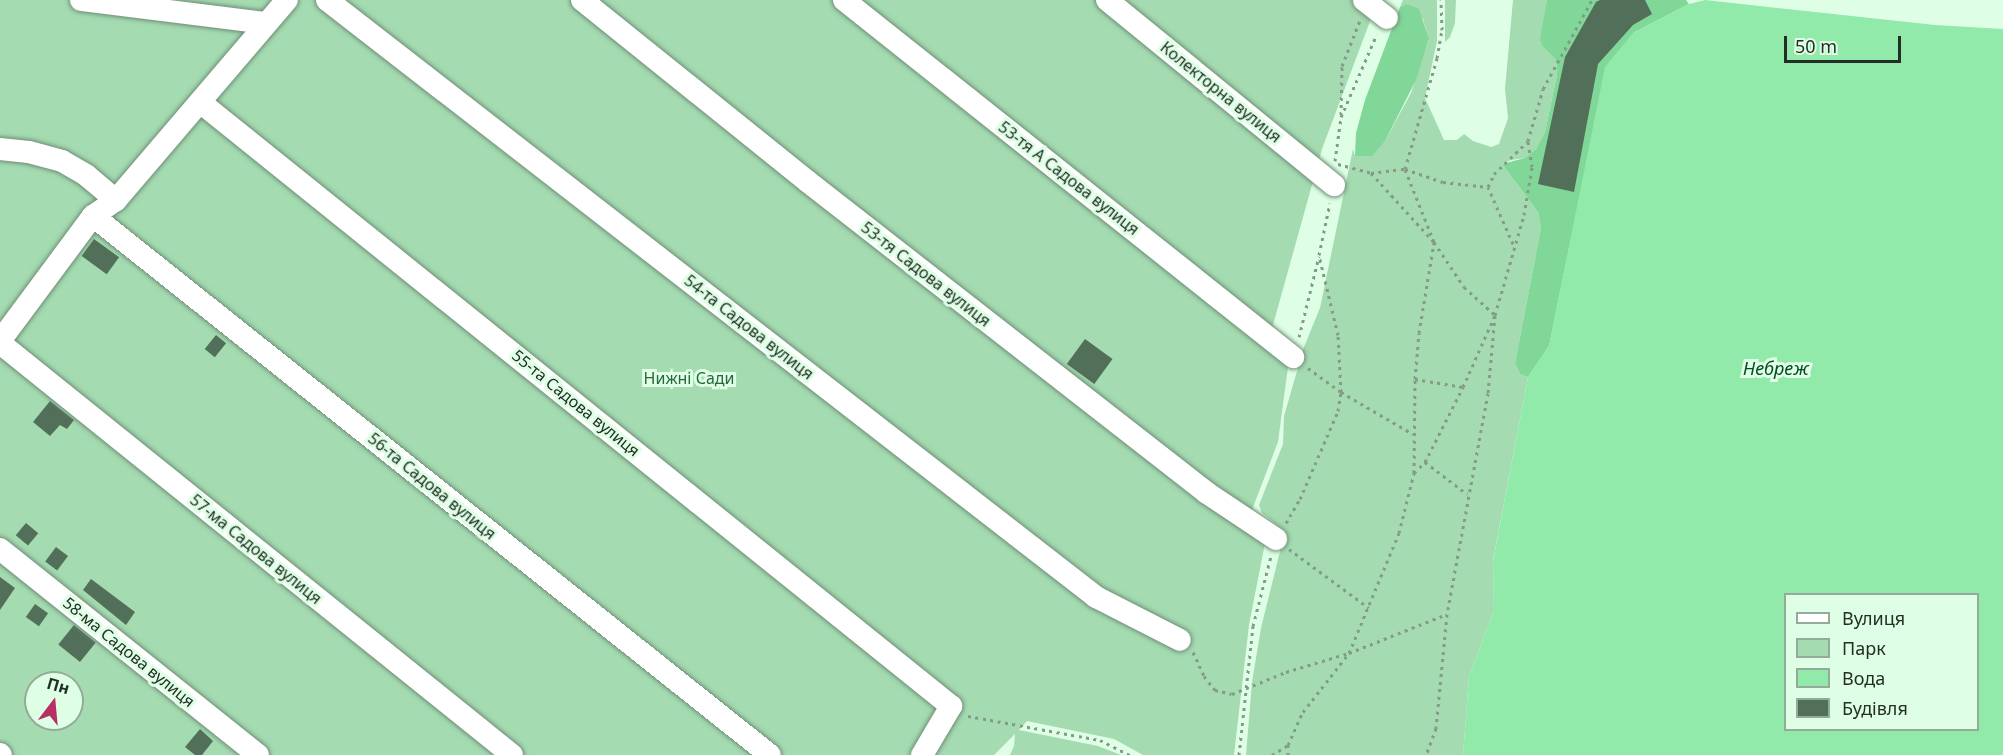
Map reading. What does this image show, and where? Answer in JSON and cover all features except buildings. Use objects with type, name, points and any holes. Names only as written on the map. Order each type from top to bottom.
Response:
[{"type":"street","points":[[81,0],[266,23]]},
{"type":"street","points":[[0,342],[93,216],[116,200],[287,0]]},
{"type":"street","name":"54-та Садова вулиця","points":[[327,0],[1096,597],[1180,640]]},
{"type":"street","name":"53-тя Садова вулиця","points":[[582,0],[807,181],[1170,464],[1276,539]]},
{"type":"street","name":"53-тя А Садова вулиця","points":[[844,0],[1293,357]]},
{"type":"street","name":"Колекторна вулиця","points":[[1107,0],[1334,185]]},
{"type":"street","points":[[1366,2],[1387,18]]},
{"type":"street","name":"55-та Садова вулиця","points":[[200,102],[951,706]]},
{"type":"street","points":[[0,148],[62,161],[86,175],[116,200]]},
{"type":"street","name":"56-та Садова вулиця","points":[[93,216],[770,755]]},
{"type":"street","points":[[0,307],[23,311]]},
{"type":"street","name":"57-ма Садова вулиця","points":[[0,342],[512,755]]},
{"type":"street","name":"58-ма Садова вулиця","points":[[0,549],[258,755]]},
{"type":"street","points":[[922,755],[951,706]]},
{"type":"path","points":[[1288,755],[1288,745],[1303,712],[1350,652],[1399,533],[1414,473],[1415,379],[1419,333],[1434,242],[1405,169],[1437,58],[1442,30],[1441,0]]},
{"type":"path","points":[[1414,473],[1425,462],[1463,387],[1495,315],[1524,215],[1532,167],[1528,141],[1544,88],[1592,0]]},
{"type":"path","points":[[1366,2],[1342,66],[1341,117],[1334,185],[1293,357],[1341,392],[1413,434]]},
{"type":"path","points":[[1341,117],[1375,38],[1387,18]]},
{"type":"path","points":[[1514,245],[1488,187],[1494,174],[1528,141]]},
{"type":"path","points":[[1335,162],[1371,173],[1405,169],[1443,182],[1488,187]]},
{"type":"path","points":[[1371,173],[1434,242],[1464,287],[1495,315]]},
{"type":"path","points":[[1239,755],[1253,626],[1276,539],[1300,499],[1338,411],[1341,392],[1338,335],[1319,255]]},
{"type":"path","points":[[1426,755],[1436,728],[1447,614],[1467,494],[1488,393],[1495,315]]},
{"type":"path","points":[[1415,379],[1463,387]]},
{"type":"path","points":[[1425,462],[1467,494]]},
{"type":"path","points":[[1276,539],[1369,608]]},
{"type":"path","points":[[1180,640],[1195,654],[1204,676],[1215,690],[1232,694],[1447,614]]},
{"type":"path","points":[[951,706],[970,717],[1100,740],[1130,755]]},
{"type":"path","points":[[1272,755],[1288,745]]},
{"type":"green space","name":"Нижні Сади","points":[[0,0],[1378,0],[1322,149],[1273,325],[1288,367],[1278,442],[1250,515],[1266,538],[1249,625],[1234,755],[1143,755],[1114,739],[1027,721],[1019,730],[1098,746],[1121,755],[1010,755],[1014,746],[1015,734],[994,755],[0,755]]},
{"type":"green space","points":[[1403,0],[1437,0],[1437,41],[1425,98],[1444,140],[1457,140],[1464,134],[1473,141],[1491,147],[1499,144],[1508,118],[1505,89],[1513,0],[1547,0],[1543,47],[1556,60],[1557,75],[1545,132],[1536,149],[1525,158],[1502,164],[1538,212],[1541,228],[1515,363],[1520,374],[1528,377],[1493,560],[1494,611],[1469,676],[1463,755],[1246,755],[1252,682],[1261,628],[1285,531],[1262,513],[1259,505],[1283,444],[1284,416],[1304,347],[1320,308],[1353,149],[1355,156],[1385,141],[1411,93],[1429,40],[1423,19],[1406,4],[1400,7]]},
{"type":"green space","points":[[1445,0],[1456,0],[1455,23],[1450,37],[1445,42]]},
{"type":"shaded area","points":[[1547,0],[1686,0],[1689,4],[1633,33],[1575,219],[1549,346],[1528,377],[1520,374],[1515,363],[1541,228],[1538,212],[1502,164],[1525,158],[1536,149],[1545,132],[1557,75],[1556,60],[1543,47],[1540,39]]},
{"type":"shaded area","points":[[1406,4],[1419,9],[1429,39],[1416,80],[1385,141],[1372,156],[1355,156],[1356,133],[1365,100],[1400,7]]},
{"type":"water","name":"Небреж","points":[[1705,0],[1935,25],[2003,29],[2003,755],[1463,755],[1469,676],[1494,611],[1493,561],[1528,377],[1549,346],[1605,67],[1633,33],[1689,4]]}]
